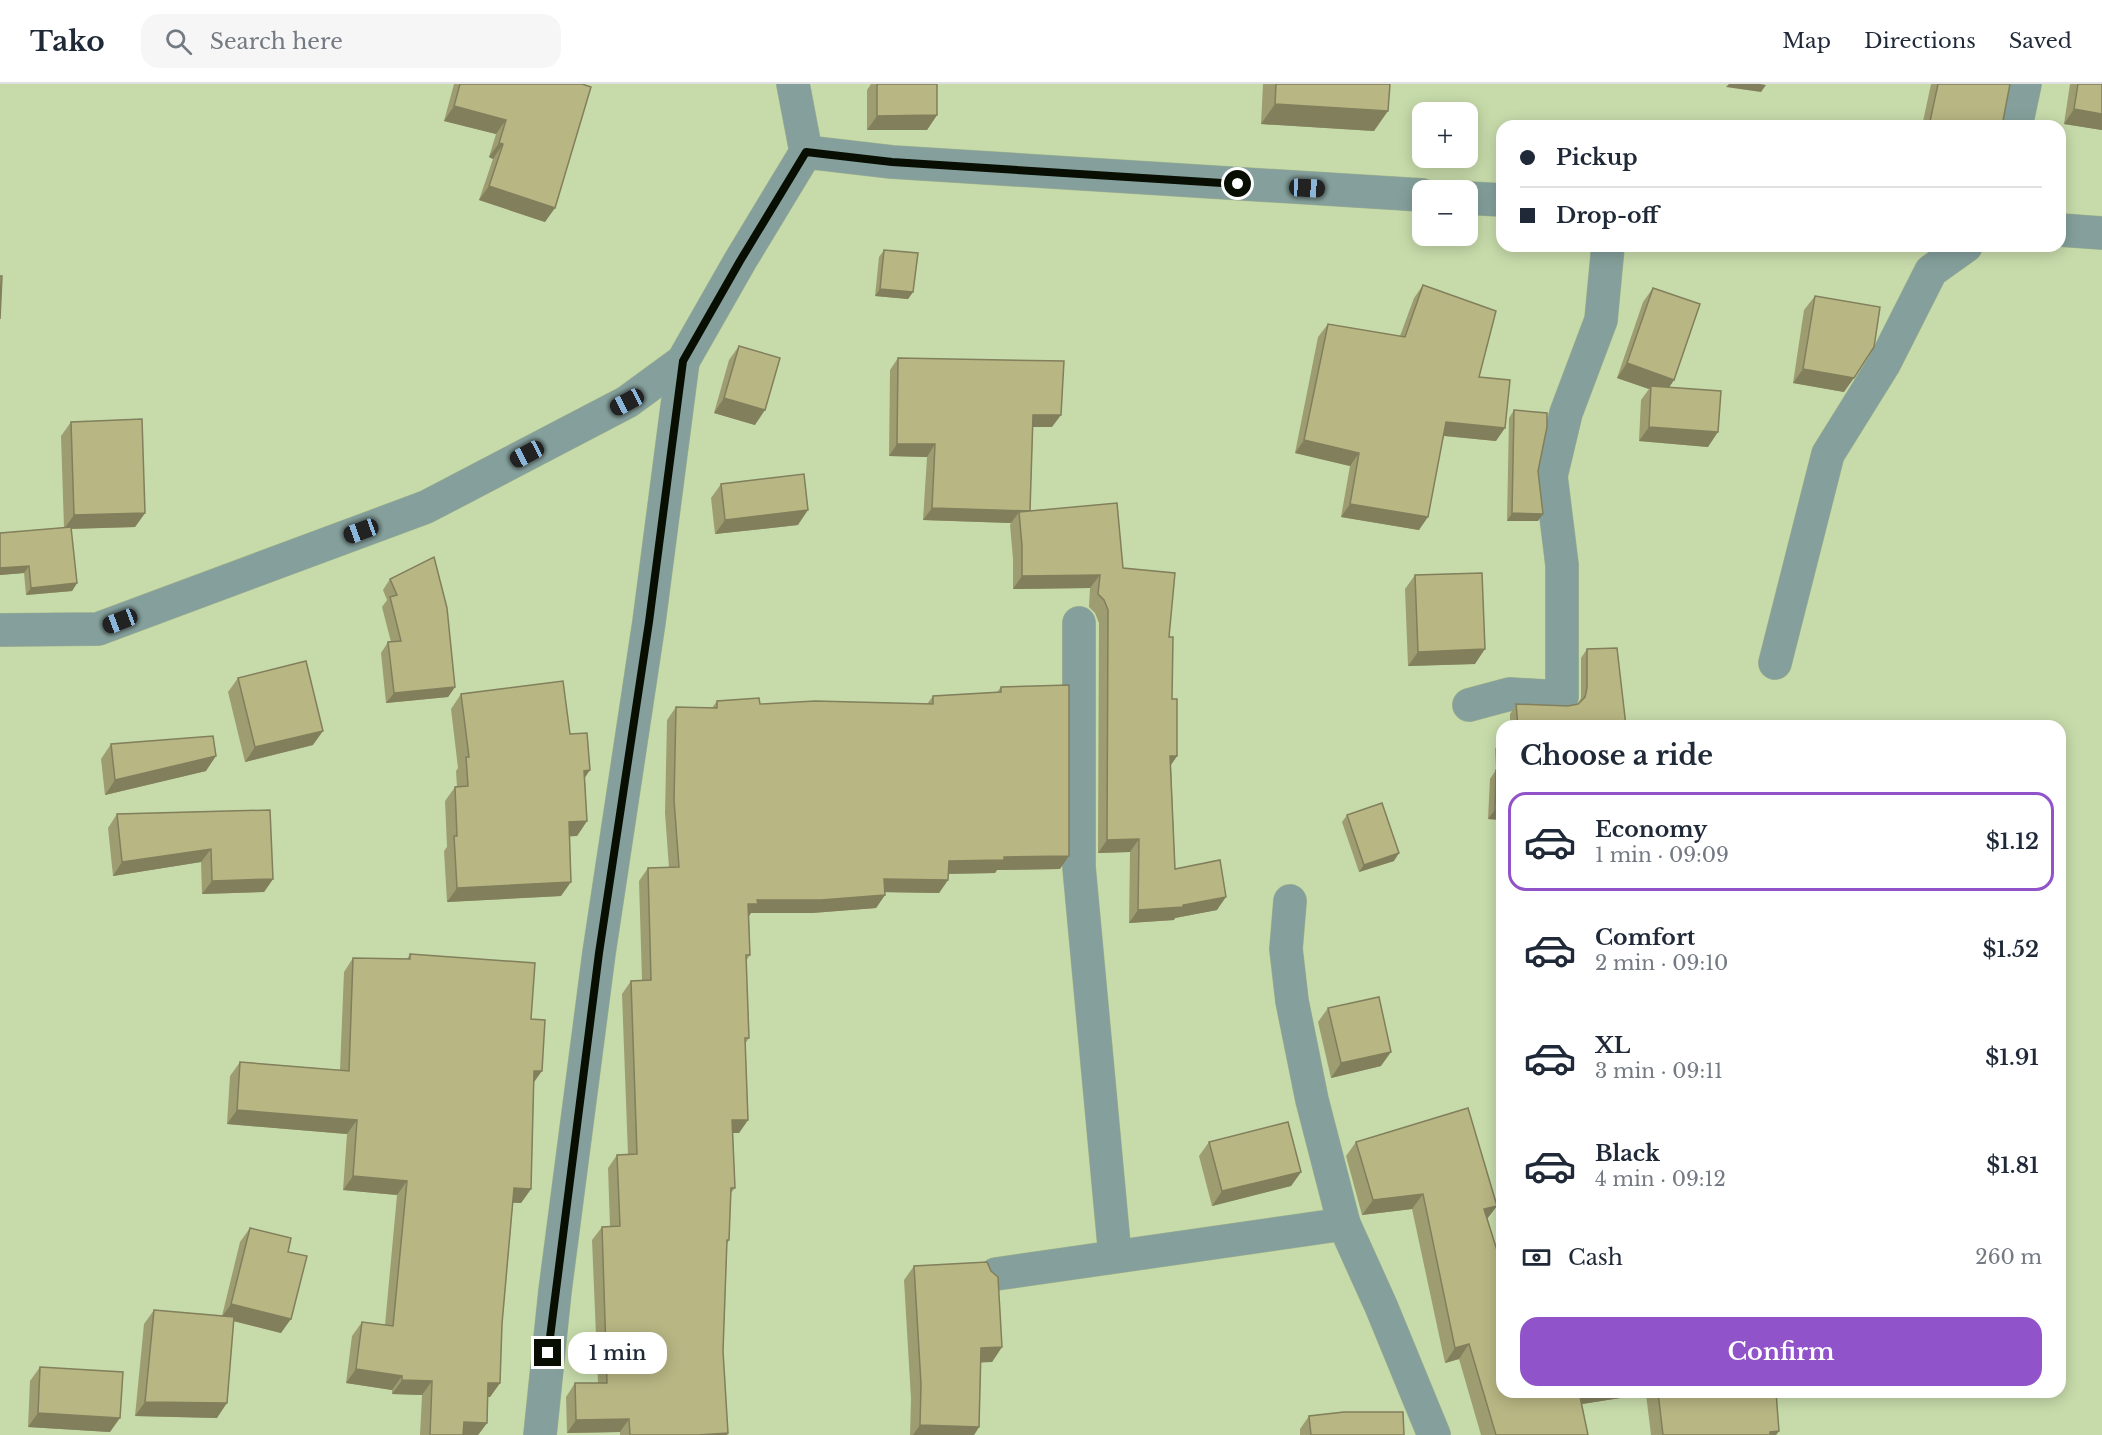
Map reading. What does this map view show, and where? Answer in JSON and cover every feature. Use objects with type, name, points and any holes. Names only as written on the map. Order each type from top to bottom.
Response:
[{"type":"street","points":[[540,1435],[555,1291],[596,976],[649,622],[683,361],[806,152],[793,84]]},
{"type":"street","points":[[2017,120],[2025,84]]},
{"type":"street","points":[[806,152],[892,162],[1412,194]]},
{"type":"street","points":[[1478,199],[1496,200]]},
{"type":"street","points":[[2066,230],[2102,233]]},
{"type":"street","points":[[1468,705],[1510,694],[1562,698],[1562,565],[1551,476],[1566,413],[1601,320],[1607,252]]},
{"type":"street","points":[[1774,663],[1828,454],[1884,364],[1931,271],[1958,252]]},
{"type":"street","points":[[0,630],[98,629],[426,507],[627,402],[683,361]]},
{"type":"street","points":[[1079,623],[1079,867],[1115,1256]]},
{"type":"street","points":[[1290,901],[1286,949],[1292,1001],[1312,1100],[1344,1224],[1381,1306],[1434,1435]]},
{"type":"street","points":[[996,1274],[1344,1224]]},
{"type":"building","points":[[460,84],[582,84],[591,87],[555,208],[489,186],[503,144],[499,143],[506,120],[454,106]]},
{"type":"building","points":[[877,84],[937,84],[937,115],[877,116]]},
{"type":"building","points":[[1276,84],[1390,84],[1388,111],[1275,104]]},
{"type":"building","points":[[1938,84],[2010,84],[2003,120],[1930,120]]},
{"type":"building","points":[[2078,84],[2102,84],[2102,114],[2074,109]]},
{"type":"building","points":[[884,250],[918,253],[913,292],[880,289]]},
{"type":"building","points":[[0,276],[2,276],[0,319]]},
{"type":"building","points":[[1423,285],[1496,311],[1479,377],[1510,380],[1505,428],[1446,422],[1428,517],[1350,504],[1359,453],[1304,440],[1328,324],[1405,337]]},
{"type":"building","points":[[1653,288],[1700,304],[1674,380],[1627,363]]},
{"type":"building","points":[[1815,296],[1880,307],[1874,347],[1854,378],[1803,369]]},
{"type":"building","points":[[739,346],[780,358],[765,410],[724,398]]},
{"type":"building","points":[[898,358],[1064,361],[1061,415],[1033,415],[1030,511],[932,508],[935,444],[897,444]]},
{"type":"building","points":[[1651,386],[1721,391],[1718,432],[1649,427]]},
{"type":"building","points":[[1514,410],[1547,413],[1547,427],[1538,471],[1543,514],[1512,513]]},
{"type":"building","points":[[142,419],[145,513],[74,515],[71,422]]},
{"type":"building","points":[[804,474],[808,510],[725,520],[721,484]]},
{"type":"building","points":[[1117,503],[1123,568],[1175,573],[1169,637],[1173,637],[1172,699],[1177,699],[1177,756],[1170,756],[1175,869],[1220,860],[1226,897],[1183,905],[1183,907],[1138,910],[1139,839],[1107,840],[1108,610],[1104,600],[1098,594],[1100,575],[1022,576],[1019,512]]},
{"type":"building","points":[[71,527],[77,583],[31,588],[29,566],[0,568],[0,533]]},
{"type":"building","points":[[434,557],[447,608],[455,687],[394,693],[388,642],[401,641],[390,597],[397,595],[390,579]]},
{"type":"building","points":[[1482,573],[1485,649],[1418,652],[1415,575]]},
{"type":"building","points":[[1617,648],[1625,720],[1517,720],[1516,704],[1568,706],[1578,704],[1585,697],[1587,649]]},
{"type":"building","points":[[306,661],[323,731],[255,747],[238,678]]},
{"type":"building","points":[[563,681],[570,734],[587,733],[590,770],[584,771],[587,821],[569,822],[571,882],[457,888],[454,836],[457,836],[455,787],[468,786],[466,757],[469,757],[461,694]]},
{"type":"building","points":[[1069,685],[1069,856],[949,861],[948,880],[884,879],[885,895],[821,900],[757,900],[758,904],[748,904],[750,955],[746,955],[749,1038],[745,1038],[748,1120],[732,1120],[735,1188],[731,1188],[729,1240],[727,1240],[723,1351],[728,1433],[630,1435],[629,1419],[576,1420],[575,1383],[607,1383],[602,1227],[620,1226],[617,1155],[637,1154],[631,981],[651,980],[648,868],[679,867],[674,800],[676,707],[717,708],[717,701],[759,698],[760,704],[815,701],[933,704],[933,696],[1001,692],[1001,687]]},
{"type":"building","points":[[213,736],[216,756],[115,780],[111,744]]},
{"type":"building","points":[[1382,803],[1399,853],[1364,865],[1347,815]]},
{"type":"building","points":[[270,810],[273,879],[212,881],[211,849],[122,862],[117,814]]},
{"type":"building","points":[[410,954],[535,963],[531,1019],[545,1020],[542,1071],[534,1071],[531,1189],[514,1188],[502,1324],[500,1383],[488,1383],[487,1423],[464,1422],[463,1435],[430,1435],[432,1381],[402,1380],[402,1376],[356,1369],[362,1322],[393,1326],[407,1181],[353,1176],[357,1120],[237,1110],[240,1062],[349,1071],[353,958],[410,959]]},
{"type":"building","points":[[1379,997],[1391,1052],[1341,1063],[1328,1008]]},
{"type":"building","points":[[1468,1108],[1496,1203],[1496,1206],[1484,1209],[1496,1247],[1496,1398],[1580,1398],[1588,1435],[1496,1435],[1469,1344],[1455,1348],[1423,1194],[1373,1200],[1356,1142]]},
{"type":"building","points":[[1288,1122],[1301,1172],[1222,1191],[1209,1142]]},
{"type":"building","points":[[250,1228],[291,1238],[288,1252],[307,1256],[291,1319],[231,1304]]},
{"type":"building","points":[[987,1262],[991,1271],[998,1277],[1002,1347],[981,1348],[979,1427],[920,1425],[921,1384],[914,1266]]},
{"type":"building","points":[[154,1310],[234,1317],[227,1403],[145,1402]]},
{"type":"building","points":[[40,1367],[123,1372],[120,1418],[38,1413]]},
{"type":"building","points":[[1659,1398],[1776,1398],[1779,1431],[1770,1432],[1770,1435],[1663,1435]]},
{"type":"building","points":[[1344,1412],[1403,1412],[1404,1435],[1311,1435],[1309,1416]]},
{"type":"route","points":[[548,1353],[599,953],[649,622],[683,361],[740,261],[806,152],[892,162],[1238,184]]}]
